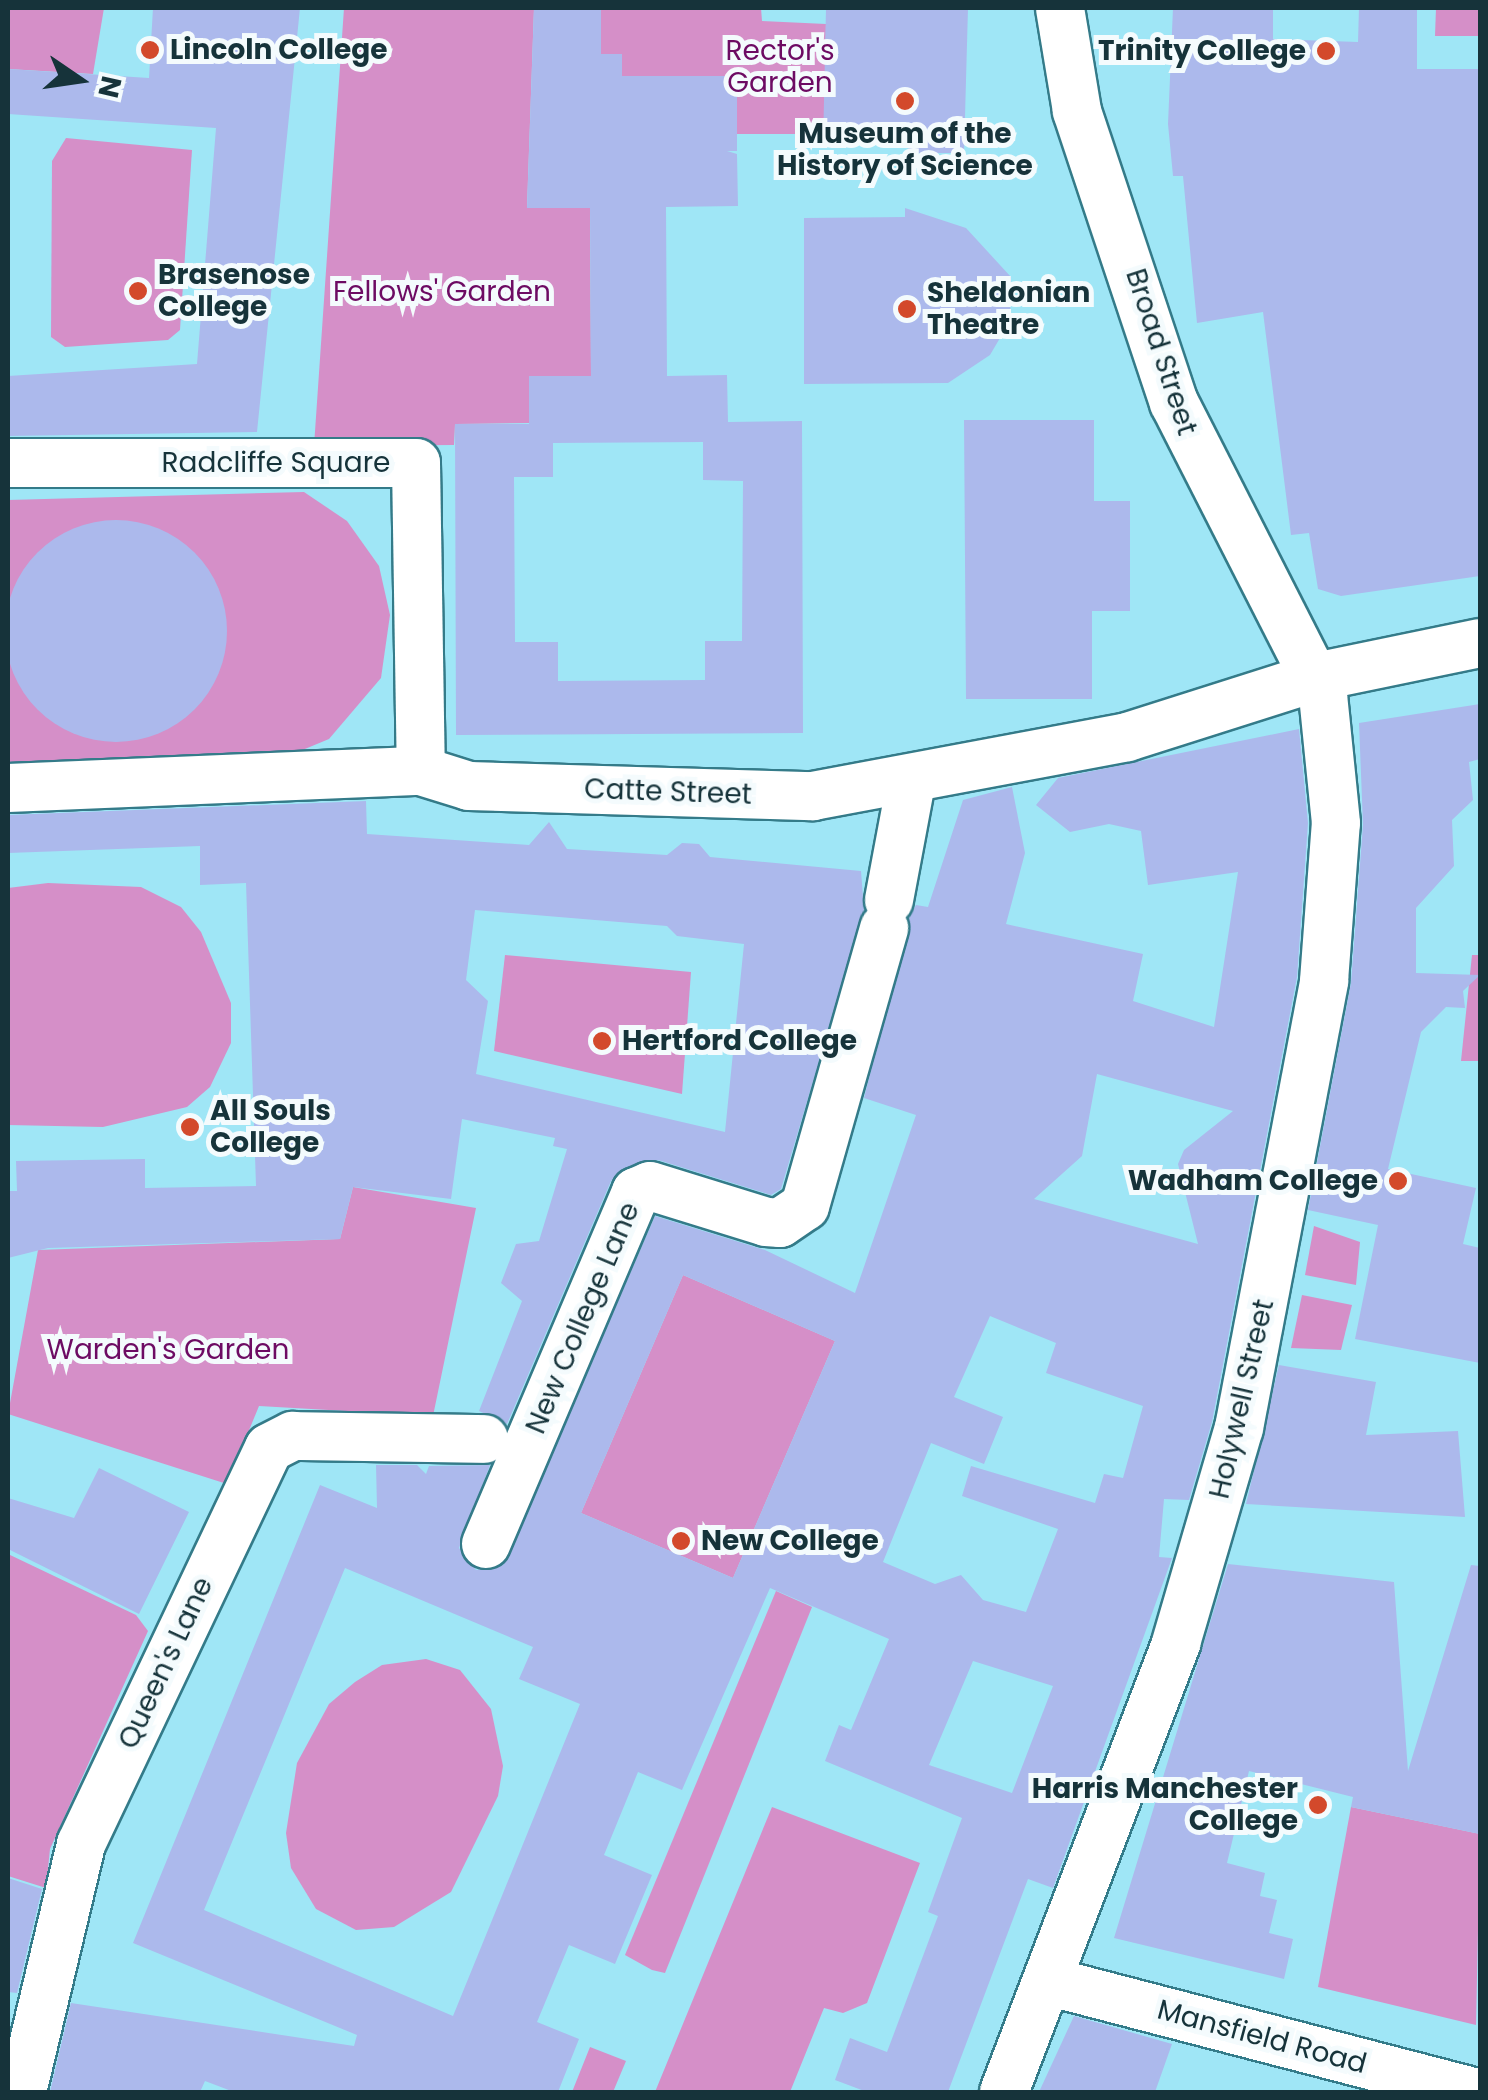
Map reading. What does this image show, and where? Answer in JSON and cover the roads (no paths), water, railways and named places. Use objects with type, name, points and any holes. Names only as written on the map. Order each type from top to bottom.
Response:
[{"type":"street","name":"Broad Street","points":[[1060,8],[1077,112],[1174,403],[1316,677]]},
{"type":"street","name":"Radcliffe Square","points":[[8,463],[416,463],[421,771]]},
{"type":"street","name":"Catte Street","points":[[8,788],[421,771],[470,786],[813,796],[911,783],[1128,737],[1316,677],[1480,643]]},
{"type":"street","name":"Holywell Street","points":[[1004,2092],[1051,1982],[1176,1643],[1258,1339],[1326,961],[1335,768],[1316,677]]},
{"type":"street","name":"New College Lane","points":[[486,1544],[509,1440],[636,1192],[650,1186],[766,1222],[780,1223],[805,1206],[887,914],[911,783]]},
{"type":"street","name":"Queen's Lane","points":[[22,2092],[81,1844],[269,1448],[293,1436],[509,1440]]},
{"type":"street","name":"Mansfield Road","points":[[1051,1982],[1473,2092]]},
{"type":"place","name":"Lincoln College","points":[[150,50]]},
{"type":"place","name":"Trinity College","points":[[1326,51]]},
{"type":"place","name":"Museum of the History of Science","points":[[905,101]]},
{"type":"place","name":"Brasenose College","points":[[138,291]]},
{"type":"place","name":"Sheldonian Theatre","points":[[907,309]]},
{"type":"place","name":"Hertford College","points":[[602,1041]]},
{"type":"place","name":"All Souls College","points":[[190,1127]]},
{"type":"place","name":"Wadham College","points":[[1398,1181]]},
{"type":"place","name":"New College","points":[[681,1541]]},
{"type":"place","name":"Harris Manchester College","points":[[1318,1805]]},
{"type":"park label","name":"Rector's Garden","points":[[780,67]]},
{"type":"park label","name":"Fellows' Garden","points":[[442,292]]},
{"type":"park label","name":"Warden's Garden","points":[[168,1350]]}]
